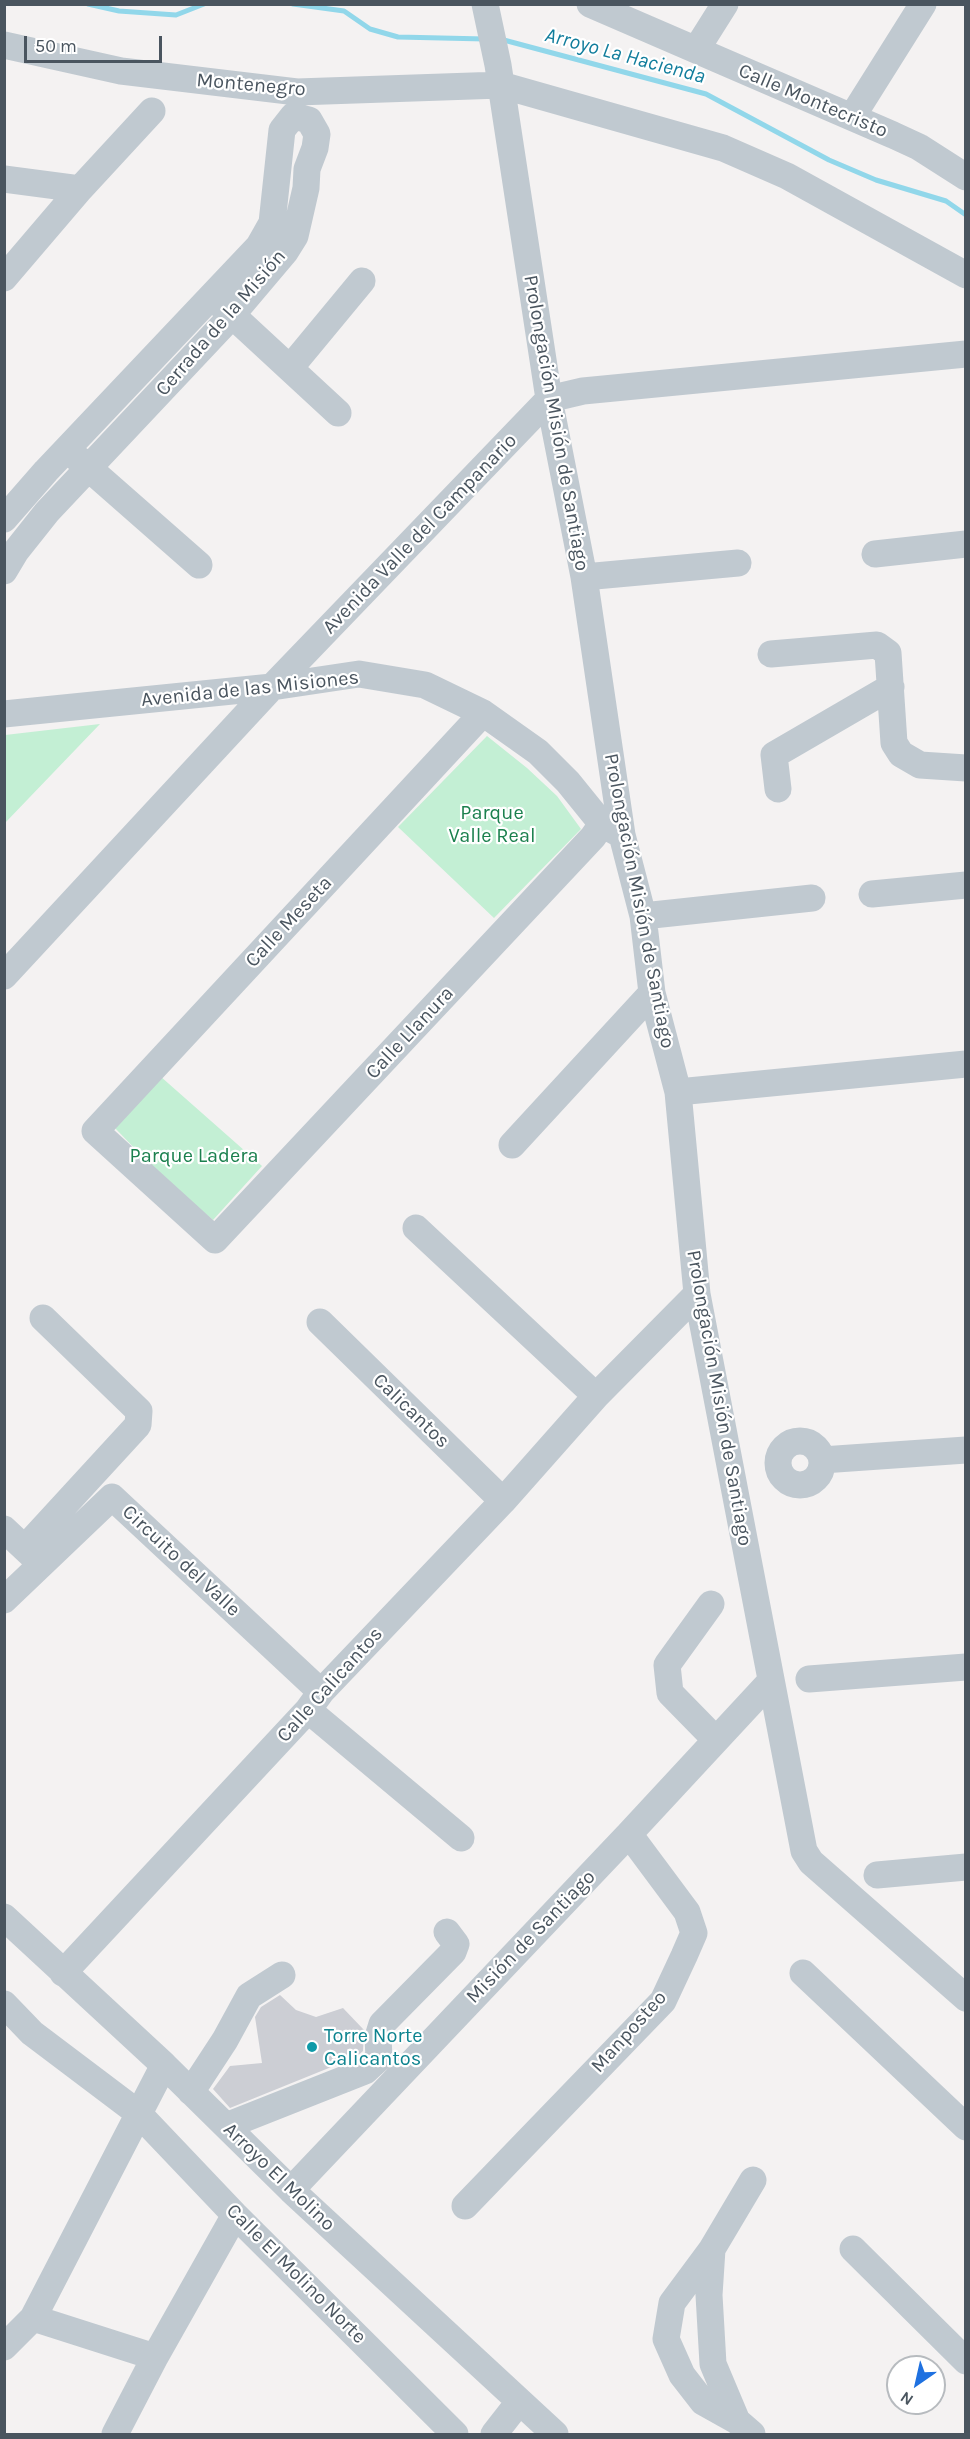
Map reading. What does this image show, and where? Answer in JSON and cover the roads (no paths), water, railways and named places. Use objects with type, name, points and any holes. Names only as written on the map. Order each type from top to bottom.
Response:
[{"type":"street","name":"Prolongación Misión de Santiago","points":[[485,4],[499,75],[549,399],[584,577],[612,830],[643,916],[652,993],[678,1092],[697,1294],[804,1851],[810,1862],[966,1998]]},
{"type":"street","name":"Calle Montecristo","points":[[590,4],[919,147],[966,177]]},
{"type":"street","points":[[696,50],[725,4]]},
{"type":"street","points":[[852,117],[923,4]]},
{"type":"street","name":"Montenegro","points":[[4,45],[121,71],[297,92],[499,75]]},
{"type":"street","points":[[499,75],[723,148],[787,176],[966,275]]},
{"type":"street","points":[[4,278],[80,189],[152,111]]},
{"type":"street","name":"Cerrada de la Misión","points":[[4,519],[259,246],[272,223],[282,130],[293,116],[309,120],[317,134],[315,148],[307,170],[306,188],[295,236],[285,252],[232,314],[41,520],[16,551],[4,571]]},
{"type":"street","points":[[4,180],[80,189]]},
{"type":"street","points":[[4,180],[59,216]]},
{"type":"street","points":[[290,368],[362,281]]},
{"type":"street","points":[[211,296],[338,412]]},
{"type":"street","points":[[549,399],[583,391],[966,354]]},
{"type":"street","name":"Avenida Valle del Campanario","points":[[4,976],[272,687],[549,399]]},
{"type":"street","points":[[66,450],[199,565]]},
{"type":"street","points":[[875,554],[966,544]]},
{"type":"street","points":[[584,577],[738,563]]},
{"type":"street","points":[[771,654],[877,645],[888,653],[894,743],[901,754],[920,765],[966,768]]},
{"type":"street","name":"Avenida de las Misiones","points":[[4,714],[272,687],[359,674],[425,685],[483,713],[538,752],[612,830]]},
{"type":"street","points":[[778,789],[774,756],[891,687]]},
{"type":"street","points":[[4,697],[33,712]]},
{"type":"street","name":"Calle Meseta","points":[[215,1240],[94,1131],[483,713]]},
{"type":"street","name":"Calle Llanura","points":[[215,1240],[593,837],[612,830]]},
{"type":"street","points":[[872,894],[966,885]]},
{"type":"street","points":[[643,916],[812,898]]},
{"type":"street","points":[[512,1145],[652,993]]},
{"type":"street","points":[[678,1092],[966,1064]]},
{"type":"street","points":[[416,1228],[596,1396]]},
{"type":"street","name":"Calle Calicantos","points":[[63,1973],[502,1501],[596,1396],[697,1294]]},
{"type":"street","points":[[4,1529],[34,1556],[138,1425],[139,1412],[44,1318]]},
{"type":"street","name":"Calicantos","points":[[320,1322],[502,1501]]},
{"type":"street","points":[[822,1460],[966,1450]]},
{"type":"street","name":"Circuito del Valle","points":[[4,1600],[34,1556],[112,1497],[315,1701]]},
{"type":"street","points":[[711,1604],[667,1665],[670,1693],[716,1740]]},
{"type":"street","points":[[810,1679],[966,1666]]},
{"type":"street","name":"Misión de Santiago","points":[[291,2190],[770,1682]]},
{"type":"street","points":[[315,1701],[461,1838]]},
{"type":"street","name":"Manposteo","points":[[465,2206],[663,2001],[684,1956],[694,1932],[687,1912],[629,1834]]},
{"type":"street","points":[[877,1875],[966,1867]]},
{"type":"street","name":"Arroyo El Molino","points":[[4,1917],[164,2065],[291,2190],[555,2434]]},
{"type":"street","points":[[226,2126],[365,2071],[379,2058],[378,2037],[382,2024],[453,1952],[456,1944],[447,1932]]},
{"type":"street","points":[[803,1973],[966,2127]]},
{"type":"street","points":[[191,2092],[225,2040],[249,1996],[282,1975]]},
{"type":"street","name":"Calle El Molino Norte","points":[[4,2004],[32,2033],[138,2113],[235,2215],[455,2434]]},
{"type":"street","points":[[4,2348],[33,2318],[164,2065]]},
{"type":"street","points":[[744,2428],[703,2402],[682,2375],[666,2339],[672,2302],[712,2249],[753,2180]]},
{"type":"street","points":[[115,2434],[155,2357],[235,2215]]},
{"type":"street","points":[[712,2249],[709,2330],[713,2364],[744,2428]]},
{"type":"street","points":[[854,2249],[966,2361]]},
{"type":"street","points":[[33,2318],[155,2357]]},
{"type":"street","points":[[493,2434],[519,2402]]},
{"type":"waterway","name":"Arroyo La Hacienda","points":[[88,4],[119,11],[176,15],[204,4]]},
{"type":"waterway","name":"Arroyo La Hacienda","points":[[293,4],[344,11],[370,29],[398,37],[485,39]]},
{"type":"waterway","name":"Arroyo La Hacienda","points":[[500,39],[706,94],[829,160],[876,180],[946,201],[966,215]]},
{"type":"place","name":"Torre Norte Calicantos","points":[[312,2047]]},
{"type":"park label","name":"Parque Valle Real","points":[[492,824]]},
{"type":"park label","name":"Parque Ladera","points":[[194,1156]]}]
